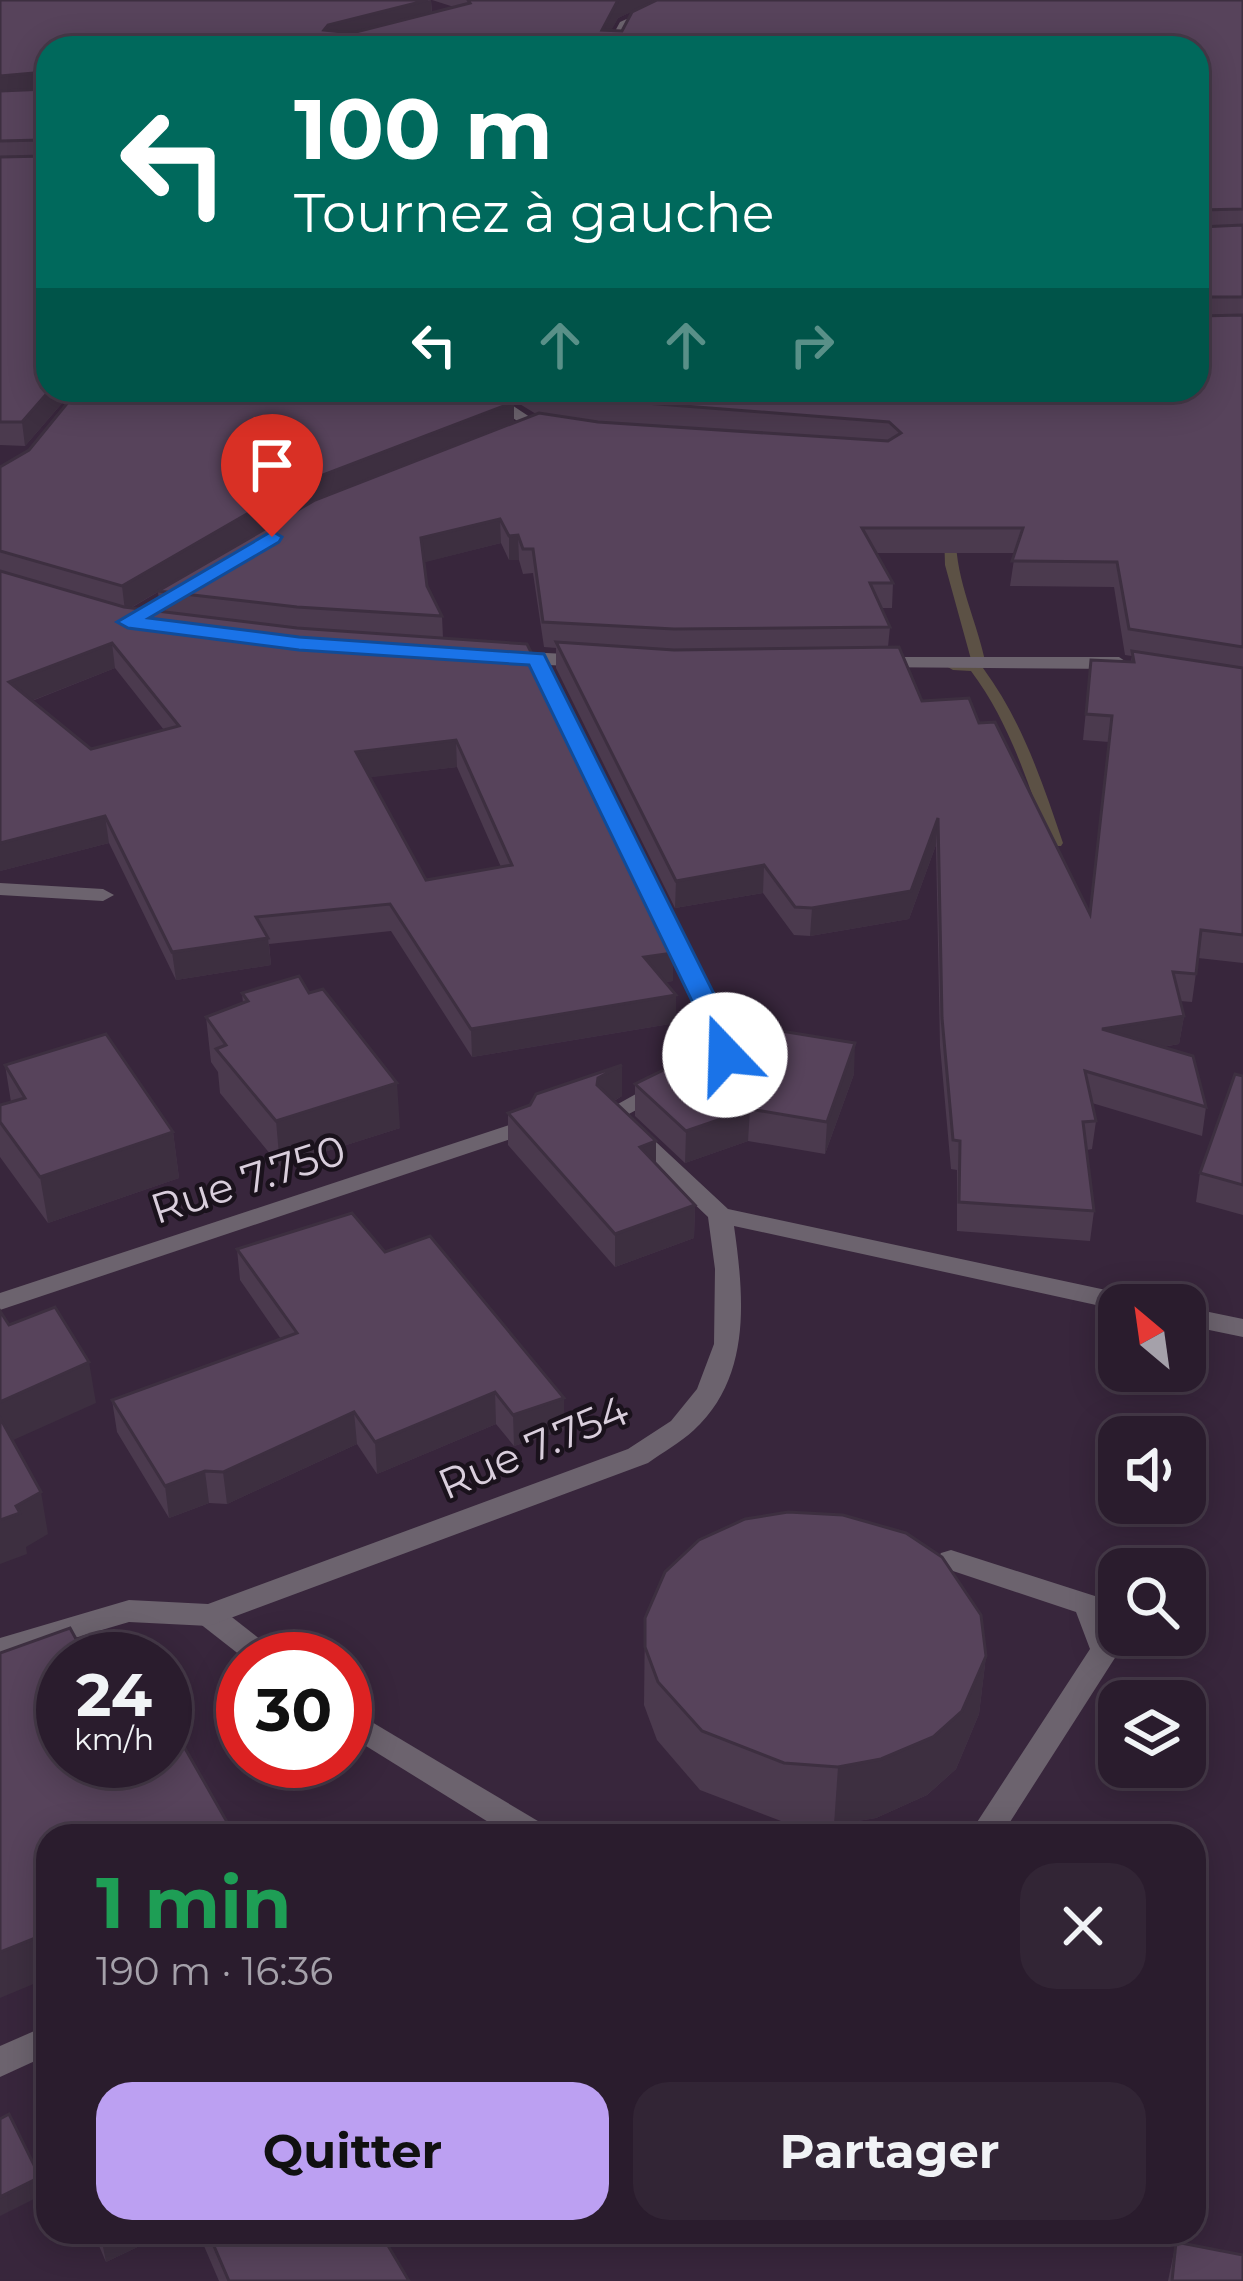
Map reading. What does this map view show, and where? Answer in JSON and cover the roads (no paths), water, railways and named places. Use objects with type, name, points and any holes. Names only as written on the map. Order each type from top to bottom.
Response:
[{"type":"street","points":[[618,36],[624,25],[679,0]]},
{"type":"street","points":[[499,402],[544,428],[508,439]]},
{"type":"street","points":[[489,656],[606,662]]},
{"type":"street","points":[[537,659],[727,1046],[725,1055],[612,1114],[720,1215],[1098,1297]]},
{"type":"street","points":[[845,663],[1093,660],[1149,669]]},
{"type":"street","points":[[0,889],[103,895]]},
{"type":"street","name":"Rue 7.750","points":[[0,1301],[521,1128]]},
{"type":"street","name":"Rue 7.754","points":[[0,1649],[129,1611],[209,1615],[638,1456],[690,1419],[713,1382],[733,1317],[720,1215]]},
{"type":"street","points":[[1206,1320],[1243,1328]]},
{"type":"street","points":[[951,1560],[1088,1605],[1105,1650],[992,1824]]},
{"type":"street","points":[[209,1615],[231,1632]]},
{"type":"street","points":[[372,1735],[517,1824]]},
{"type":"street","points":[[0,2062],[36,2045]]},
{"type":"waterway","points":[[950,531],[951,565],[976,648],[979,665],[975,667]]},
{"type":"waterway","points":[[953,666],[975,667]]},
{"type":"waterway","points":[[975,667],[1003,708],[1023,751],[1056,843]]}]
